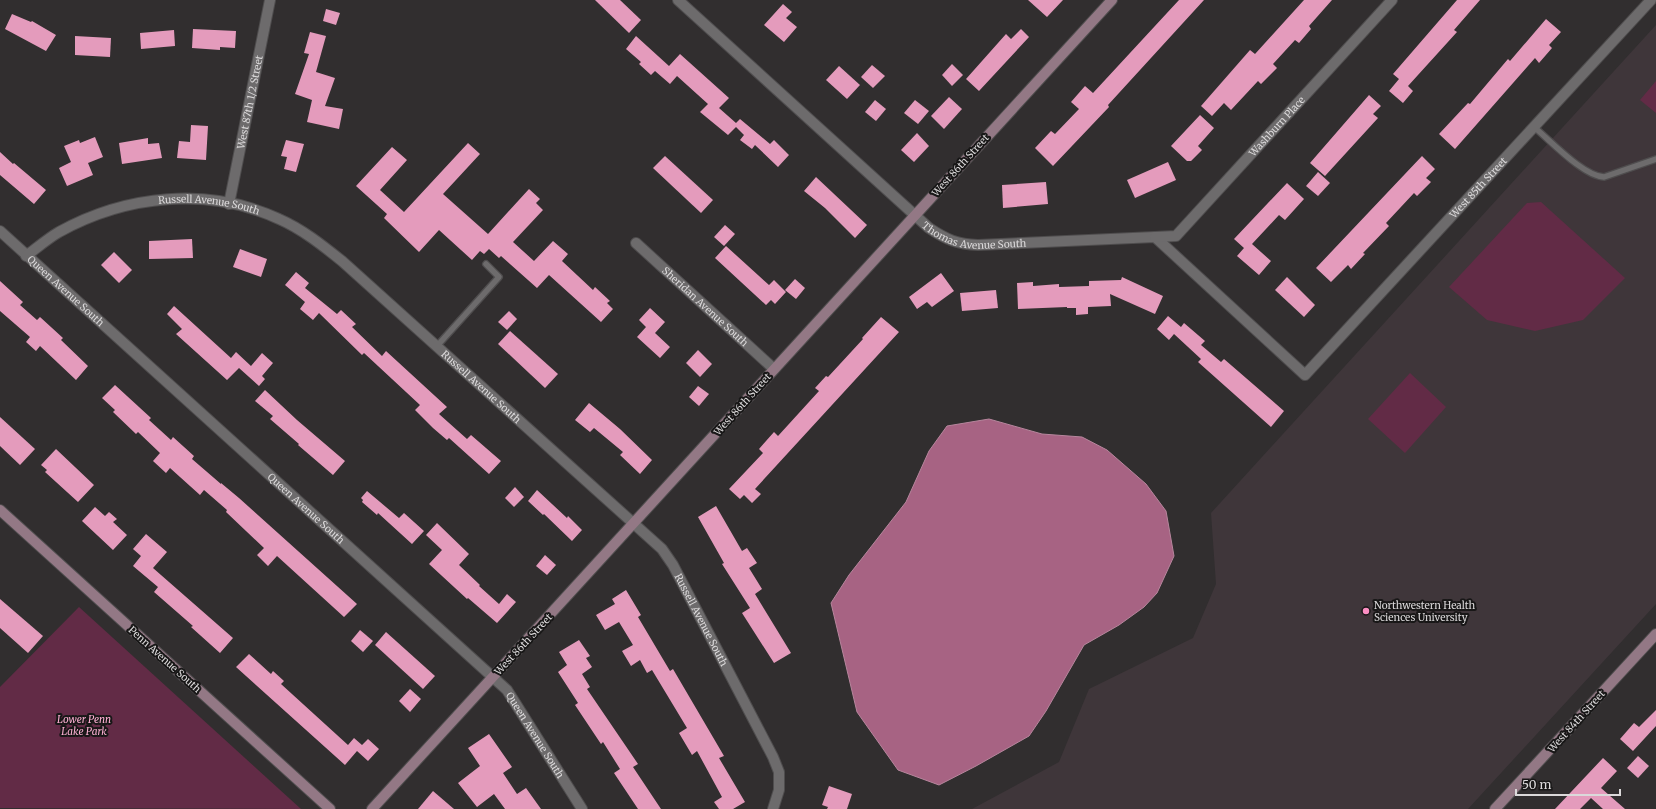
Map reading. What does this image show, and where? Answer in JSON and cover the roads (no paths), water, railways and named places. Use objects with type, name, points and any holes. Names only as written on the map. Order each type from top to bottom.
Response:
[{"type":"street","name":"West 87th 1/2 Street","points":[[229,204],[270,0]]},
{"type":"street","name":"Thomas Avenue South","points":[[678,0],[929,228],[944,238],[960,244],[978,245],[1155,238]]},
{"type":"street","name":"West 86th Street","points":[[372,809],[1112,0]]},
{"type":"street","name":"Washburn Place","points":[[1155,238],[1176,236],[1392,0]]},
{"type":"street","name":"West 85th Street","points":[[1155,238],[1305,375],[1651,0]]},
{"type":"street","name":"Russell Avenue South","points":[[26,256],[57,233],[92,216],[128,204],[166,198],[205,199],[242,206],[278,218],[312,237],[342,261],[634,522],[662,549],[673,565],[780,772],[779,790],[773,809]]},
{"type":"street","name":"Queen Avenue South","points":[[0,231],[507,690],[582,809]]},
{"type":"street","name":"Sheridan Avenue South","points":[[636,243],[774,369]]},
{"type":"street","name":"Penn Avenue South","points":[[0,510],[330,809]]},
{"type":"street","name":"West 84th Street","points":[[1495,809],[1656,634]]},
{"type":"lane","points":[[1534,126],[1585,171],[1596,177],[1604,177],[1656,159]]},
{"type":"lane","points":[[437,346],[499,277],[486,264]]},
{"type":"place","name":"Northwestern Health Sciences University","points":[[1366,611]]},
{"type":"park label","name":"Lower Penn Lake Park","points":[[84,724]]}]
